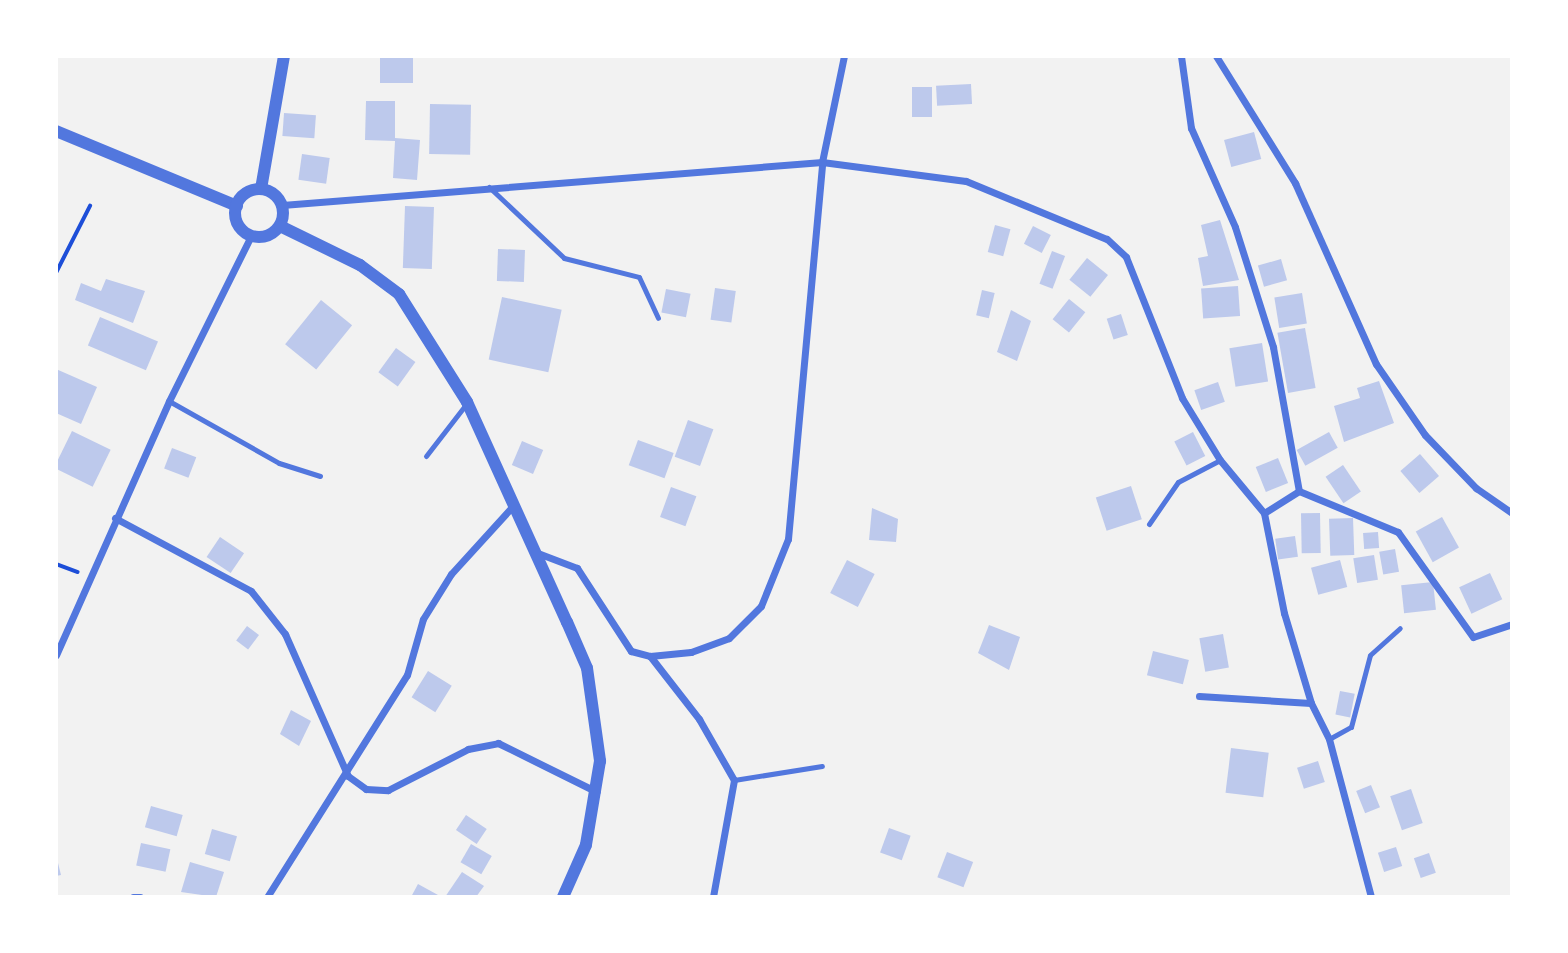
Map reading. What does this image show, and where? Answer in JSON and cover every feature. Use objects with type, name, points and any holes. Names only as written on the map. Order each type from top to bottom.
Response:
[{"type":"street","points":[[237,206],[261,189],[284,56]]},
{"type":"street","points":[[533,552],[578,568],[631,651],[650,656],[691,652],[729,638],[761,606],[788,539],[822,162],[844,56]]},
{"type":"street","points":[[1181,56],[1191,128],[1235,227],[1273,347],[1299,491]]},
{"type":"street","points":[[1216,56],[1295,183],[1376,364],[1425,435],[1476,488],[1512,513]]},
{"type":"street","points":[[56,131],[237,206]]},
{"type":"street","points":[[261,189],[282,205],[822,162],[966,181],[1107,239],[1126,257],[1182,398],[1220,460],[1264,513],[1311,703],[1329,739],[1371,897]]},
{"type":"street","points":[[237,206],[239,226],[251,236],[267,236],[280,226],[282,205]]},
{"type":"street","points":[[280,226],[360,265],[399,294],[467,402],[511,508],[587,668],[596,715],[598,793],[563,897]]},
{"type":"street","points":[[56,655],[169,401],[251,236]]},
{"type":"street","points":[[1264,513],[1299,491]]},
{"type":"street","points":[[1299,491],[1398,532],[1473,637],[1512,624]]},
{"type":"street","points":[[267,897],[348,776],[407,675],[423,619],[451,574],[511,508]]},
{"type":"street","points":[[115,518],[251,591],[285,634],[348,776],[366,789],[388,790],[468,750],[498,743],[598,793]]},
{"type":"street","points":[[650,656],[699,719],[734,780],[713,897]]},
{"type":"street","points":[[1199,696],[1311,703]]},
{"type":"street","points":[[133,897],[140,897]]},
{"type":"lane","points":[[489,187],[564,258],[639,277],[658,318]]},
{"type":"lane","points":[[169,401],[279,463],[320,477]]},
{"type":"lane","points":[[426,456],[467,402]]},
{"type":"lane","points":[[1149,524],[1178,482],[1220,460]]},
{"type":"lane","points":[[1329,739],[1351,727],[1370,655],[1400,628]]},
{"type":"lane","points":[[734,780],[822,766]]},
{"type":"path","points":[[56,273],[90,206]]},
{"type":"path","points":[[56,564],[78,572]]},
{"type":"building","points":[[380,56],[413,56],[413,83],[380,83]]},
{"type":"building","points":[[971,84],[972,104],[937,106],[936,86]]},
{"type":"building","points":[[912,87],[932,87],[932,117],[912,117]]},
{"type":"building","points":[[366,101],[395,101],[395,138],[420,140],[417,180],[393,178],[395,141],[365,140]]},
{"type":"building","points":[[430,104],[471,105],[470,155],[429,154]]},
{"type":"building","points":[[284,113],[316,115],[314,138],[282,136]]},
{"type":"building","points":[[1254,132],[1261,159],[1231,167],[1224,140]]},
{"type":"building","points":[[302,154],[330,158],[326,184],[298,180]]},
{"type":"building","points":[[405,206],[434,207],[432,269],[403,268]]},
{"type":"building","points":[[1220,220],[1239,280],[1203,286],[1198,258],[1208,256],[1201,225]]},
{"type":"building","points":[[995,225],[1010,229],[1003,256],[988,252]]},
{"type":"building","points":[[1033,226],[1051,235],[1042,253],[1024,244]]},
{"type":"building","points":[[498,249],[525,250],[524,282],[497,281]]},
{"type":"building","points":[[1052,251],[1065,256],[1053,289],[1039,284]]},
{"type":"building","points":[[1087,258],[1108,275],[1090,297],[1069,280]]},
{"type":"building","points":[[1281,259],[1287,280],[1264,287],[1258,266]]},
{"type":"building","points":[[106,279],[145,291],[133,323],[75,300],[81,283],[101,291]]},
{"type":"building","points":[[1238,286],[1240,316],[1203,319],[1201,289]]},
{"type":"building","points":[[715,288],[736,291],[731,323],[711,320]]},
{"type":"building","points":[[666,289],[691,294],[686,317],[661,313]]},
{"type":"building","points":[[982,290],[995,293],[989,318],[976,315]]},
{"type":"building","points":[[1302,293],[1307,324],[1279,328],[1274,297]]},
{"type":"building","points":[[502,297],[562,310],[548,372],[489,360]]},
{"type":"building","points":[[1069,299],[1085,312],[1069,332],[1053,319]]},
{"type":"building","points":[[321,300],[352,325],[316,369],[285,344]]},
{"type":"building","points":[[1011,310],[1031,321],[1017,361],[997,352]]},
{"type":"building","points":[[1121,314],[1128,335],[1114,340],[1107,319]]},
{"type":"building","points":[[100,317],[158,342],[146,370],[88,346]]},
{"type":"building","points":[[1305,328],[1316,388],[1288,393],[1277,333]]},
{"type":"building","points":[[1262,343],[1268,382],[1236,387],[1229,348]]},
{"type":"building","points":[[396,348],[415,362],[398,386],[378,372]]},
{"type":"building","points":[[56,369],[97,387],[81,424],[56,413]]},
{"type":"building","points":[[1379,381],[1394,423],[1344,442],[1334,406],[1360,398],[1357,388]]},
{"type":"building","points":[[1218,382],[1225,402],[1201,410],[1194,390]]},
{"type":"building","points":[[688,420],[713,429],[700,466],[675,457]]},
{"type":"building","points":[[72,431],[111,450],[93,487],[56,469]]},
{"type":"building","points":[[1193,432],[1205,456],[1187,466],[1174,442]]},
{"type":"building","points":[[1329,432],[1338,448],[1305,466],[1297,450]]},
{"type":"building","points":[[638,440],[674,453],[664,478],[629,465]]},
{"type":"building","points":[[522,441],[543,450],[533,474],[512,465]]},
{"type":"building","points":[[172,448],[196,457],[188,478],[164,469]]},
{"type":"building","points":[[1420,454],[1439,476],[1419,493],[1400,471]]},
{"type":"building","points":[[1278,458],[1288,483],[1266,492],[1256,467]]},
{"type":"building","points":[[1343,465],[1361,492],[1343,503],[1326,477]]},
{"type":"building","points":[[1131,486],[1142,519],[1107,531],[1096,497]]},
{"type":"building","points":[[671,487],[696,496],[685,526],[660,517]]},
{"type":"building","points":[[872,508],[898,519],[896,542],[869,540]]},
{"type":"building","points":[[1301,513],[1320,513],[1321,553],[1302,553]]},
{"type":"building","points":[[1442,517],[1459,548],[1433,562],[1416,532]]},
{"type":"building","points":[[1353,518],[1354,555],[1330,556],[1329,519]]},
{"type":"building","points":[[1378,532],[1379,548],[1364,549],[1363,533]]},
{"type":"building","points":[[1295,536],[1298,557],[1278,560],[1275,539]]},
{"type":"building","points":[[220,537],[244,553],[231,573],[207,557]]},
{"type":"building","points":[[1395,549],[1399,572],[1383,574],[1379,552]]},
{"type":"building","points":[[1374,555],[1378,580],[1357,583],[1353,558]]},
{"type":"building","points":[[847,560],[875,574],[858,607],[830,593]]},
{"type":"building","points":[[1340,560],[1347,587],[1318,595],[1311,568]]},
{"type":"building","points":[[1490,573],[1502,599],[1471,614],[1459,587]]},
{"type":"building","points":[[1433,582],[1436,610],[1404,613],[1401,585]]},
{"type":"building","points":[[989,625],[1020,637],[1009,670],[978,653]]},
{"type":"building","points":[[247,626],[259,635],[248,649],[236,640]]},
{"type":"building","points":[[1223,634],[1229,667],[1205,672],[1199,638]]},
{"type":"building","points":[[1153,651],[1189,660],[1183,684],[1147,675]]},
{"type":"building","points":[[428,671],[452,686],[435,712],[412,697]]},
{"type":"building","points":[[1340,691],[1355,694],[1350,717],[1335,715]]},
{"type":"building","points":[[291,710],[311,721],[299,746],[280,734]]},
{"type":"building","points":[[1231,748],[1269,753],[1263,797],[1226,793]]},
{"type":"building","points":[[1318,761],[1325,782],[1304,789],[1297,768]]},
{"type":"building","points":[[1371,785],[1380,807],[1365,813],[1356,791]]},
{"type":"building","points":[[1411,789],[1423,823],[1402,830],[1390,796]]},
{"type":"building","points":[[151,806],[183,815],[177,836],[145,827]]},
{"type":"building","points":[[466,815],[487,829],[477,844],[456,830]]},
{"type":"building","points":[[889,828],[911,836],[902,860],[880,852]]},
{"type":"building","points":[[212,829],[237,836],[230,861],[205,854]]},
{"type":"building","points":[[141,843],[170,849],[166,872],[136,865]]},
{"type":"building","points":[[471,844],[492,856],[481,874],[460,862]]},
{"type":"building","points":[[1396,847],[1402,866],[1384,872],[1378,853]]},
{"type":"building","points":[[947,852],[973,862],[963,887],[937,877]]},
{"type":"building","points":[[1429,853],[1436,873],[1421,878],[1414,858]]},
{"type":"building","points":[[56,860],[61,875],[56,876]]},
{"type":"building","points":[[190,862],[224,872],[216,897],[181,892]]},
{"type":"building","points":[[462,872],[484,886],[476,897],[445,897]]},
{"type":"building","points":[[418,884],[438,895],[437,897],[411,897]]}]
